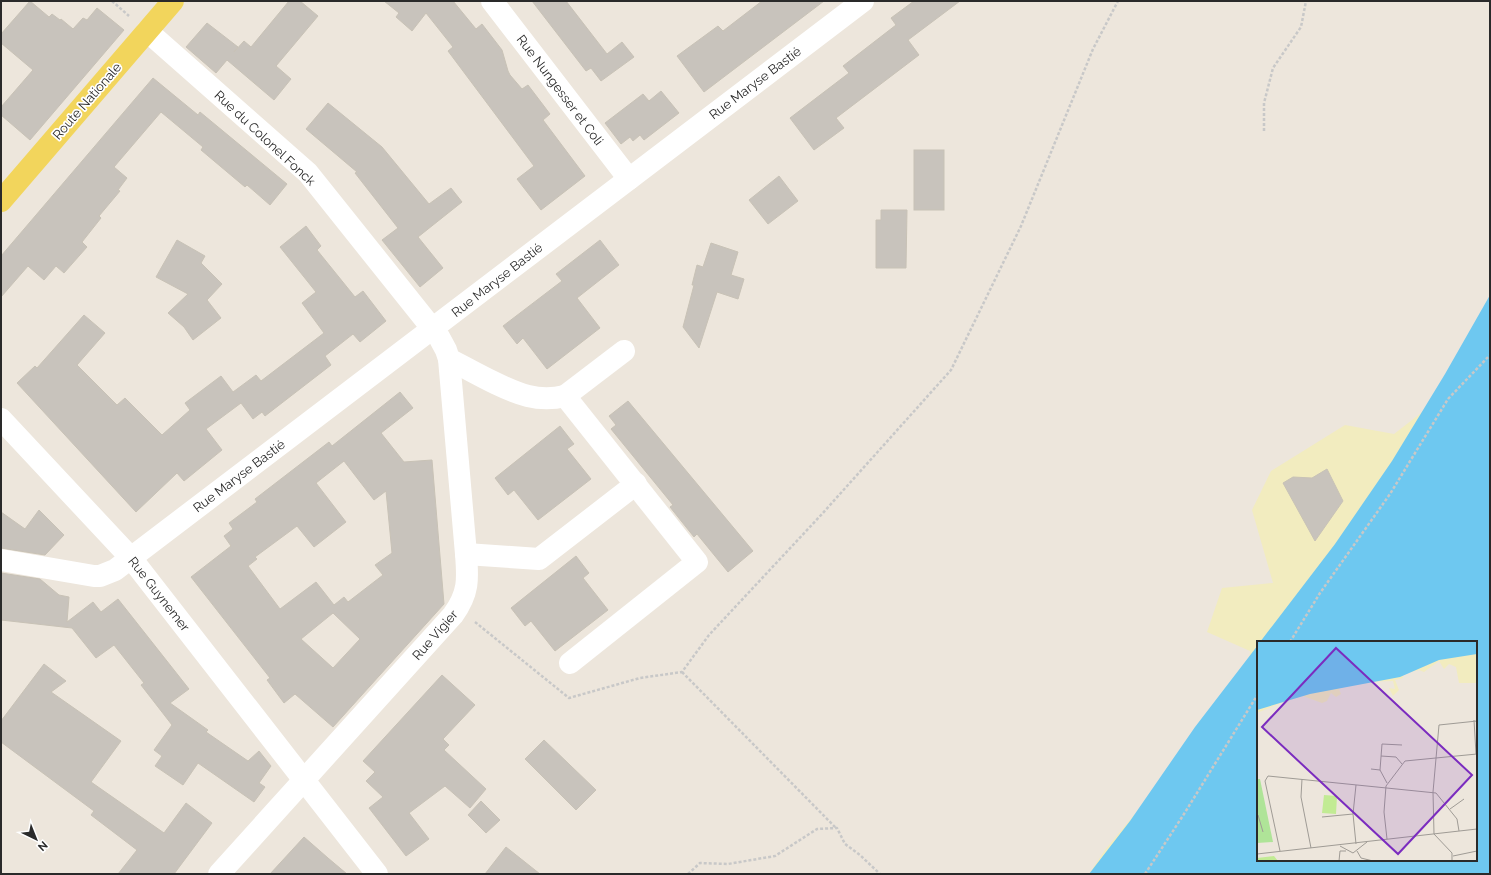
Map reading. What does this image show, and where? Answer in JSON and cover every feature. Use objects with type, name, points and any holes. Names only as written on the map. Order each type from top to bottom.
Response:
[{"type":"main road","name":"Route Nationale","points":[[1,201],[173,1]]},
{"type":"street","name":"Rue Nungesser et Coli","points":[[492,1],[628,179]]},
{"type":"street","name":"Rue Maryse Bastié","points":[[1,560],[87,575],[100,576],[115,570],[862,1]]},
{"type":"street","name":"Rue du Colonel Fonck","points":[[147,31],[308,173],[433,329]]},
{"type":"street","name":"Rue Vigier","points":[[219,874],[460,606],[465,596],[467,586],[466,554],[449,359],[446,350],[433,329]]},
{"type":"street","points":[[449,359],[510,389],[528,396],[552,398],[565,396],[624,351]]},
{"type":"street","points":[[565,396],[697,562],[570,663]]},
{"type":"street","name":"Rue Guynemer","points":[[1,418],[131,558],[377,874]]},
{"type":"street","points":[[466,554],[539,559],[636,484]]},
{"type":"path","points":[[880,874],[860,855],[845,844],[837,828],[682,672],[709,635],[822,514],[951,370],[1021,226],[1093,49],[1118,1]]},
{"type":"path","points":[[1264,131],[1264,103],[1273,68],[1301,27],[1306,1]]},
{"type":"path","points":[[1291,641],[1320,593],[1390,494],[1448,399],[1490,355]]},
{"type":"path","points":[[1145,874],[1257,696]]},
{"type":"path","points":[[688,874],[700,863],[728,864],[775,856],[817,829],[837,828]]},
{"type":"sand","points":[[1443,396],[1447,641],[1257,641],[1257,861],[1304,874],[1089,874],[1105,850],[1134,815],[1164,805],[1247,689],[1250,651],[1207,632],[1222,588],[1273,583],[1252,510],[1271,471],[1345,425],[1394,434]]},
{"type":"water","points":[[1490,295],[1490,874],[1089,874],[1130,821],[1195,727],[1257,646],[1257,861],[1477,861],[1477,641],[1261,641],[1335,544],[1392,461],[1445,374]]},
{"type":"building","points":[[30,1],[49,17],[52,14],[73,29],[83,18],[87,20],[97,8],[124,30],[30,140],[1,115],[1,107],[33,70],[1,43],[1,34]]},
{"type":"building","points":[[289,1],[300,1],[318,16],[276,66],[291,79],[274,100],[227,60],[216,73],[186,47],[207,23],[238,47],[234,52],[244,41],[251,47]]},
{"type":"building","points":[[384,1],[453,1],[476,29],[482,24],[502,50],[510,75],[522,89],[528,85],[550,114],[543,120],[585,176],[541,210],[517,179],[534,166],[448,51],[453,47],[426,13],[412,31],[396,17],[399,13]]},
{"type":"building","points":[[532,1],[566,1],[607,54],[622,42],[634,57],[601,81],[591,68],[586,71]]},
{"type":"building","points":[[762,1],[824,1],[704,92],[677,56],[718,26],[723,31]]},
{"type":"building","points":[[914,1],[960,1],[908,40],[919,55],[836,118],[844,128],[814,150],[790,118],[849,73],[843,66],[896,25],[891,18]]},
{"type":"building","points":[[153,78],[198,115],[200,112],[287,184],[270,205],[247,185],[245,187],[201,150],[203,147],[161,112],[114,167],[127,178],[118,190],[120,191],[99,216],[101,218],[82,242],[87,247],[64,273],[56,266],[44,280],[28,266],[1,297],[1,256]]},
{"type":"building","points":[[661,91],[679,113],[644,140],[640,135],[633,141],[630,137],[621,144],[605,123],[643,94],[649,101]]},
{"type":"building","points":[[328,103],[382,147],[429,204],[451,188],[462,202],[418,237],[443,268],[420,287],[382,240],[398,228],[355,173],[357,172],[306,129]]},
{"type":"building","points":[[914,150],[944,150],[944,210],[914,210]]},
{"type":"building","points":[[779,176],[798,201],[768,224],[749,200]]},
{"type":"building","points":[[881,210],[907,210],[906,268],[876,268],[876,220],[881,220]]},
{"type":"building","points":[[306,226],[321,246],[317,250],[355,297],[363,291],[386,321],[360,342],[353,334],[325,356],[331,365],[265,416],[262,412],[253,419],[241,403],[206,429],[222,450],[184,481],[177,473],[136,512],[17,383],[35,366],[37,368],[84,315],[105,333],[77,365],[117,405],[125,398],[162,435],[190,410],[185,403],[221,376],[233,392],[256,375],[261,381],[324,333],[302,303],[316,292],[280,247]]},
{"type":"building","points":[[177,240],[205,256],[201,263],[222,284],[207,300],[221,318],[193,340],[184,327],[168,313],[188,294],[156,277]]},
{"type":"building","points":[[600,240],[619,265],[577,298],[600,328],[547,369],[523,338],[517,344],[503,326],[562,281],[556,274]]},
{"type":"building","points":[[711,243],[738,252],[731,275],[744,279],[738,299],[717,292],[699,348],[683,327],[694,285],[692,285],[697,265],[703,267]]},
{"type":"building","points":[[400,392],[413,408],[381,433],[404,462],[432,460],[444,604],[333,727],[295,694],[284,703],[267,680],[270,678],[191,577],[231,546],[224,536],[233,529],[229,523],[257,502],[255,499],[329,442],[332,446]],"holes":[[[344,461],[374,500],[386,491],[392,553],[375,565],[383,575],[348,602],[344,597],[334,605],[316,582],[280,609],[248,566],[257,559],[255,557],[297,526],[314,547],[346,522],[316,483]],[[333,613],[360,639],[333,668],[301,639]]]},
{"type":"building","points":[[628,401],[753,551],[728,572],[697,534],[694,537],[670,507],[673,505],[611,429],[616,425],[609,416]]},
{"type":"building","points":[[560,426],[574,444],[567,449],[591,479],[538,520],[514,490],[508,495],[495,478]]},
{"type":"building","points":[[1327,469],[1343,501],[1315,541],[1283,483],[1293,477],[1312,478]]},
{"type":"building","points":[[39,510],[64,535],[45,555],[1,548],[1,512],[25,529]]},
{"type":"building","points":[[576,556],[589,573],[583,578],[608,610],[555,651],[531,621],[525,626],[511,608]]},
{"type":"building","points":[[1,573],[40,579],[59,595],[69,597],[67,622],[93,602],[101,612],[118,599],[189,689],[170,703],[208,730],[206,732],[248,761],[259,751],[271,766],[259,783],[265,787],[254,802],[198,763],[183,785],[155,766],[162,756],[154,750],[172,725],[141,685],[144,683],[114,645],[96,658],[72,628],[1,620]]},
{"type":"building","points":[[44,664],[66,681],[51,692],[121,741],[91,782],[164,833],[186,803],[212,823],[174,874],[118,874],[137,850],[91,815],[94,811],[1,742],[1,721]]},
{"type":"building","points":[[442,675],[475,705],[443,739],[449,745],[444,750],[486,789],[470,808],[445,786],[409,813],[429,839],[406,856],[369,808],[383,797],[366,781],[375,772],[363,761]]},
{"type":"building","points":[[544,740],[596,790],[576,810],[525,759]]},
{"type":"building","points":[[481,801],[500,820],[486,833],[468,815]]},
{"type":"building","points":[[304,837],[328,858],[347,874],[270,874]]},
{"type":"building","points":[[506,847],[540,874],[485,874]]}]
